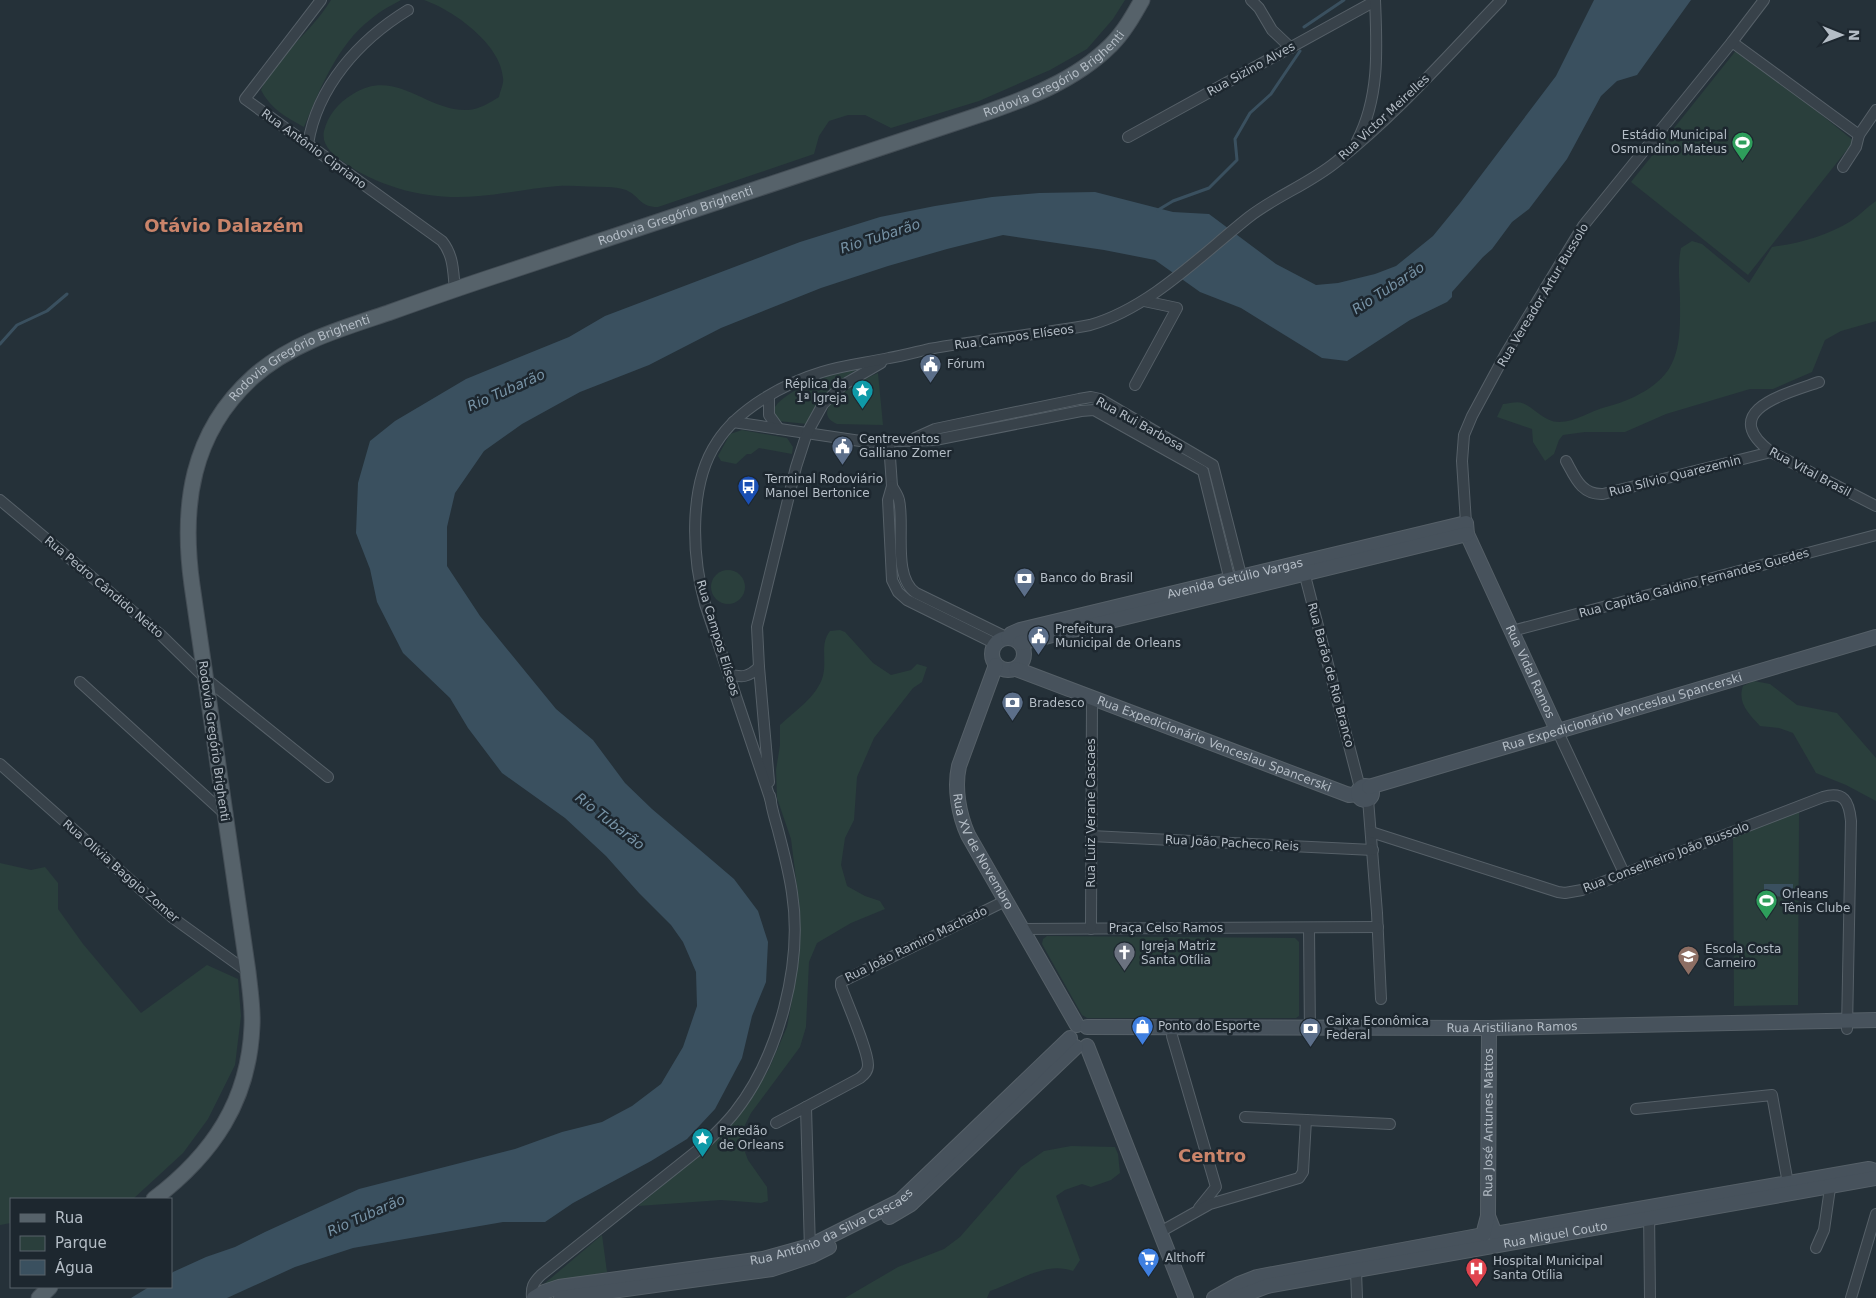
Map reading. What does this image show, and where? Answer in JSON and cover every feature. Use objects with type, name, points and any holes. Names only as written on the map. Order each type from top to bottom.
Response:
[{"type":"main road","name":"Rodovia Gregório Brighenti","points":[[155,1198],[185,1174],[199,1159],[220,1130],[237,1100],[243,1084],[251,1041],[252,1024],[248,972],[188,549],[188,508],[195,470],[202,449],[224,410],[252,378],[286,353],[323,335],[970,118],[1037,93],[1060,82],[1099,56],[1122,31],[1142,0]]},
{"type":"main road","points":[[38,1298],[49,1288]]},
{"type":"street","name":"Rua Antônio Cipriano","points":[[320,0],[245,99],[442,241],[449,249],[452,259],[455,290]]},
{"type":"street","points":[[1251,0],[1259,8],[1272,30],[1291,48]]},
{"type":"street","name":"Rua Victor Meirelles","points":[[1154,294],[1251,216],[1320,173],[1353,148],[1412,92],[1501,0]]},
{"type":"street","name":"Rua Vereador Artur Bussolo","points":[[1466,529],[1462,461],[1464,435],[1472,416],[1506,353],[1583,226],[1764,0]]},
{"type":"street","points":[[1353,148],[1363,129],[1372,97],[1377,56],[1375,1]]},
{"type":"street","name":"Rua Sizino Alves","points":[[1128,137],[1375,1]]},
{"type":"street","points":[[308,144],[313,120],[341,68],[384,27],[408,10]]},
{"type":"street","points":[[1732,42],[1859,135]]},
{"type":"street","points":[[1843,167],[1856,147],[1859,135],[1876,110]]},
{"type":"street","name":"Rua Campos Elíseos","points":[[771,801],[703,597],[696,549],[697,502],[709,455],[716,443],[733,422],[769,397],[784,387],[820,372],[931,349],[1090,325],[1120,315],[1154,294]]},
{"type":"street","points":[[1135,385],[1177,308],[1144,301]]},
{"type":"street","points":[[533,1298],[531,1288],[541,1275],[669,1174],[716,1133],[736,1111],[761,1070],[779,1024],[794,954],[795,932],[792,892],[771,801],[757,637],[759,618],[796,467],[816,416],[831,395],[856,376],[891,358]]},
{"type":"street","name":"Rua Vital Brasil","points":[[1818,382],[1766,403],[1753,415],[1750,428],[1754,436],[1771,452],[1876,506]]},
{"type":"street","points":[[769,397],[769,415],[779,429]]},
{"type":"street","name":"Rua Rui Barbosa","points":[[912,440],[935,429],[1095,397],[1154,430],[1204,471],[1211,502],[1237,584]]},
{"type":"street","points":[[1079,399],[1081,411]]},
{"type":"street","points":[[1030,410],[1033,420]]},
{"type":"street","name":"Rua Rui Barbosa","points":[[733,422],[867,442],[889,443],[935,440],[1094,410],[1148,440],[1213,465],[1222,500],[1237,584]]},
{"type":"street","points":[[1115,421],[1121,411]]},
{"type":"street","points":[[963,424],[965,434]]},
{"type":"street","points":[[1148,440],[1154,430]]},
{"type":"street","points":[[889,443],[892,486],[888,500],[892,580],[895,588],[907,600],[1023,647],[1023,662],[1016,669],[1006,670],[996,665],[992,653],[1008,642]]},
{"type":"street","name":"Rua Sílvio Quarezemin","points":[[1566,461],[1577,481],[1586,491],[1602,494],[1771,452]]},
{"type":"street","points":[[892,486],[899,499],[903,573],[906,583],[916,593],[960,620]]},
{"type":"street","name":"Rua Pedro Cândido Netto","points":[[0,500],[161,635],[205,678],[328,777]]},
{"type":"street","points":[[1211,502],[1222,500]]},
{"type":"street","name":"Avenida Getúlio Vargas","points":[[1008,642],[1118,613],[1466,529]]},
{"type":"street","name":"Rua Vidal Ramos","points":[[1466,529],[1624,873]]},
{"type":"street","name":"Rua Capitão Galdino Fernandes Guedes","points":[[1512,631],[1876,535]]},
{"type":"street","name":"Rua Barão de Rio Branco","points":[[1303,568],[1364,792],[1371,832],[1381,999]]},
{"type":"street","points":[[895,588],[906,583]]},
{"type":"street","name":"Rua Expedicionário Venceslau Spancerski","points":[[1016,669],[1349,795],[1876,637]]},
{"type":"street","name":"Rua XV de Novembro","points":[[996,665],[959,766],[957,782],[961,813],[968,835],[1082,1036],[1186,1298]]},
{"type":"street","points":[[729,674],[744,677],[753,673],[759,667]]},
{"type":"street","points":[[80,682],[225,814]]},
{"type":"street","name":"Rua Luiz Verane Cascaes","points":[[1091,929],[1092,698]]},
{"type":"street","name":"Rua Olívia Baggio Zomer","points":[[0,764],[173,918],[248,972]]},
{"type":"street","name":"Rua Conselheiro João Bussolo","points":[[1371,832],[1558,892],[1574,892],[1823,797],[1836,795],[1845,799],[1848,805],[1850,821],[1847,1025]]},
{"type":"street","name":"Rua João Pacheco Reis","points":[[1091,836],[1372,850]]},
{"type":"street","name":"Rua João Ramiro Machado","points":[[806,1107],[860,1078],[868,1068],[866,1054],[841,982],[1005,901]]},
{"type":"street","name":"Praça Celso Ramos","points":[[1022,929],[1378,927]]},
{"type":"street","points":[[1310,928],[1310,1032]]},
{"type":"street","name":"Rua Aristiliano Ramos","points":[[1847,1025],[1876,1020]]},
{"type":"street","name":"Rua Aristiliano Ramos","points":[[1082,1036],[1310,1032],[1489,1032],[1847,1025],[1876,1028]]},
{"type":"street","name":"Rua Aristiliano Ramos","points":[[1082,1036],[1172,1036],[1310,1032]]},
{"type":"street","name":"Rua José Antunes Mattos","points":[[1489,1032],[1488,1216],[1490,1239]]},
{"type":"street","name":"Rua Antônio da Silva Cascaes","points":[[561,1298],[810,1251],[900,1201],[956,1154],[1082,1036]]},
{"type":"street","points":[[1172,1036],[1216,1187],[1198,1210]]},
{"type":"street","points":[[1636,1109],[1772,1095],[1789,1189]]},
{"type":"street","points":[[776,1123],[806,1107],[810,1251]]},
{"type":"street","points":[[1245,1117],[1390,1124]]},
{"type":"street","points":[[1160,1232],[1215,1202],[1299,1178],[1303,1172],[1306,1120]]},
{"type":"street","name":"Rua Miguel Couto","points":[[1236,1298],[1265,1281],[1490,1239],[1562,1229],[1789,1189],[1869,1168],[1876,1171]]},
{"type":"street","name":"Rua Miguel Couto","points":[[1789,1189],[1830,1188],[1876,1178]]},
{"type":"street","points":[[1816,1248],[1824,1230],[1830,1188]]},
{"type":"street","points":[[1649,1213],[1650,1298]]},
{"type":"street","points":[[1851,1298],[1871,1246],[1876,1214]]},
{"type":"street","name":"Rua Miguel Couto","points":[[1214,1298],[1239,1284],[1356,1271],[1490,1239]]},
{"type":"street","points":[[1356,1271],[1357,1298]]},
{"type":"street","name":"Rua Antônio da Silva Cascaes","points":[[533,1298],[559,1287],[604,1290]]},
{"type":"green space","points":[[331,0],[401,0],[374,16],[348,42],[331,68],[304,127],[274,107],[261,90],[275,66],[314,23]]},
{"type":"green space","points":[[424,0],[1125,0],[1113,19],[1087,49],[1050,70],[979,101],[891,128],[865,115],[848,115],[829,121],[819,136],[814,154],[658,207],[652,207],[643,203],[631,192],[609,187],[558,186],[461,197],[425,195],[390,186],[373,179],[335,156],[328,149],[324,141],[324,131],[328,120],[343,101],[369,87],[383,85],[397,88],[438,105],[453,109],[468,110],[480,107],[499,97],[503,80],[500,65],[485,41],[461,20]]},
{"type":"green space","name":"Estádio Municipal Osmundino Mateus","points":[[1738,48],[1854,141],[1748,275],[1631,182]]},
{"type":"green space","points":[[1876,201],[1876,321],[1841,331],[1825,340],[1812,372],[1773,389],[1750,389],[1666,414],[1625,432],[1585,432],[1563,435],[1554,454],[1545,461],[1533,442],[1532,429],[1497,417],[1503,404],[1518,402],[1549,420],[1565,422],[1625,401],[1645,391],[1662,378],[1673,361],[1679,339],[1679,268],[1681,248],[1692,241],[1702,244],[1749,283],[1772,247],[1823,235],[1851,221]]},
{"type":"green space","points":[[866,365],[847,376],[831,389],[818,405],[807,424],[778,421],[775,415],[775,407],[791,393],[817,381]]},
{"type":"green space","points":[[878,373],[883,425],[837,424],[829,418],[827,410],[840,395]]},
{"type":"green space","points":[[742,430],[787,438],[793,447],[792,454],[759,448],[751,454],[747,454],[736,464],[721,461],[718,456],[730,434]]},
{"type":"green space","points":[[728,570],[735,571],[740,575],[744,580],[744,594],[740,599],[735,603],[728,604],[721,603],[716,599],[712,594],[711,587],[712,580],[716,575],[721,571]]},
{"type":"green space","points":[[840,630],[845,632],[873,663],[891,675],[911,670],[917,664],[927,667],[922,682],[913,688],[874,738],[857,777],[854,820],[845,838],[841,865],[847,886],[865,896],[880,901],[885,909],[851,923],[817,943],[809,962],[806,1027],[800,1047],[751,1113],[743,1129],[742,1144],[748,1160],[767,1187],[768,1201],[761,1203],[721,1200],[638,1206],[706,1149],[733,1123],[768,1071],[787,1027],[793,995],[799,903],[791,839],[777,798],[776,770],[780,745],[780,725],[804,704],[819,686],[824,673],[824,648],[827,636],[830,631]]},
{"type":"green space","points":[[1754,681],[1770,684],[1797,705],[1837,713],[1876,758],[1876,801],[1846,785],[1816,773],[1793,733],[1779,728],[1760,726],[1745,708],[1742,698],[1743,686]]},
{"type":"green space","name":"Orleans Tênis Clube","points":[[1799,812],[1798,1005],[1734,1006],[1733,835]]},
{"type":"green space","points":[[0,863],[31,870],[45,867],[58,883],[58,909],[83,944],[141,1013],[207,965],[238,979],[241,1016],[235,1065],[208,1119],[183,1153],[134,1198],[10,1198],[10,1223],[0,1225]]},
{"type":"green space","points":[[1047,936],[1295,938],[1299,942],[1299,1016],[1296,1018],[1087,1018],[1082,1015],[1042,944],[1043,939]]},
{"type":"green space","points":[[1071,1146],[1115,1147],[1118,1154],[1120,1173],[1111,1180],[1091,1187],[1082,1184],[1065,1190],[1056,1196],[1080,1260],[1073,1271],[1052,1269],[1031,1274],[990,1291],[987,1298],[845,1298],[898,1267],[944,1249],[960,1237],[1021,1167],[1044,1151]]},
{"type":"green space","points":[[602,1235],[607,1272],[544,1284]]},
{"type":"water","name":"Rio Tubarão","points":[[1594,0],[1691,0],[1637,75],[1617,81],[1601,96],[1567,159],[1529,209],[1512,222],[1492,249],[1452,292],[1452,297],[1447,302],[1410,320],[1347,361],[1322,358],[1241,308],[1200,292],[1155,260],[1104,250],[1003,235],[888,266],[821,288],[721,328],[649,365],[580,392],[522,424],[484,451],[455,493],[447,527],[447,566],[480,616],[556,709],[593,740],[625,783],[652,809],[734,879],[758,911],[768,942],[766,982],[752,1016],[742,1058],[715,1109],[687,1139],[651,1161],[573,1203],[545,1222],[503,1222],[353,1248],[295,1267],[227,1298],[131,1298],[147,1288],[172,1288],[173,1272],[206,1257],[235,1247],[359,1189],[515,1149],[562,1132],[602,1122],[632,1106],[661,1084],[683,1047],[697,1006],[696,972],[683,942],[671,925],[606,856],[565,818],[502,773],[468,728],[450,698],[403,653],[377,602],[370,569],[356,533],[358,483],[370,441],[395,421],[466,379],[569,337],[605,316],[800,242],[880,217],[935,206],[992,197],[1039,193],[1095,192],[1173,212],[1209,214],[1276,264],[1316,285],[1338,283],[1375,274],[1396,266],[1433,236],[1556,76]]},
{"type":"water","points":[[1764,884],[1793,884],[1793,897],[1764,896]]},
{"type":"waterway","points":[[1304,27],[1344,0]]},
{"type":"waterway","points":[[1158,210],[1173,201],[1209,188],[1237,160],[1235,139],[1250,113],[1271,94],[1300,51]]},
{"type":"waterway","points":[[0,344],[17,325],[47,311],[67,294]]},
{"type":"place","name":"Estádio Municipal Osmundino Mateus","points":[[1743,161]]},
{"type":"place","name":"Fórum","points":[[931,383]]},
{"type":"place","name":"Réplica da 1ª Igreja","points":[[863,410]]},
{"type":"place","name":"Centreventos Galliano Zomer","points":[[843,465]]},
{"type":"place","name":"Terminal Rodoviário Manoel Bertonice","points":[[749,505]]},
{"type":"place","name":"Banco do Brasil","points":[[1024,597]]},
{"type":"place","name":"Prefeitura Municipal de Orleans","points":[[1039,655]]},
{"type":"place","name":"Bradesco","points":[[1013,722]]},
{"type":"place","name":"Orleans Tênis Clube","points":[[1766,920]]},
{"type":"place","name":"Igreja Matriz Santa Otília","points":[[1125,972]]},
{"type":"place","name":"Escola Costa Carneiro","points":[[1689,975]]},
{"type":"place","name":"Ponto do Esporte","points":[[1142,1045]]},
{"type":"place","name":"Caixa Econômica Federal","points":[[1310,1047]]},
{"type":"place","name":"Paredão de Orleans","points":[[703,1157]]},
{"type":"place","name":"Althoff","points":[[1149,1277]]},
{"type":"place","name":"Hospital Municipal Santa Otília","points":[[1477,1287]]},
{"type":"district","name":"Otávio Dalazém","points":[[224,225]]},
{"type":"district","name":"Centro","points":[[1212,1155]]}]
